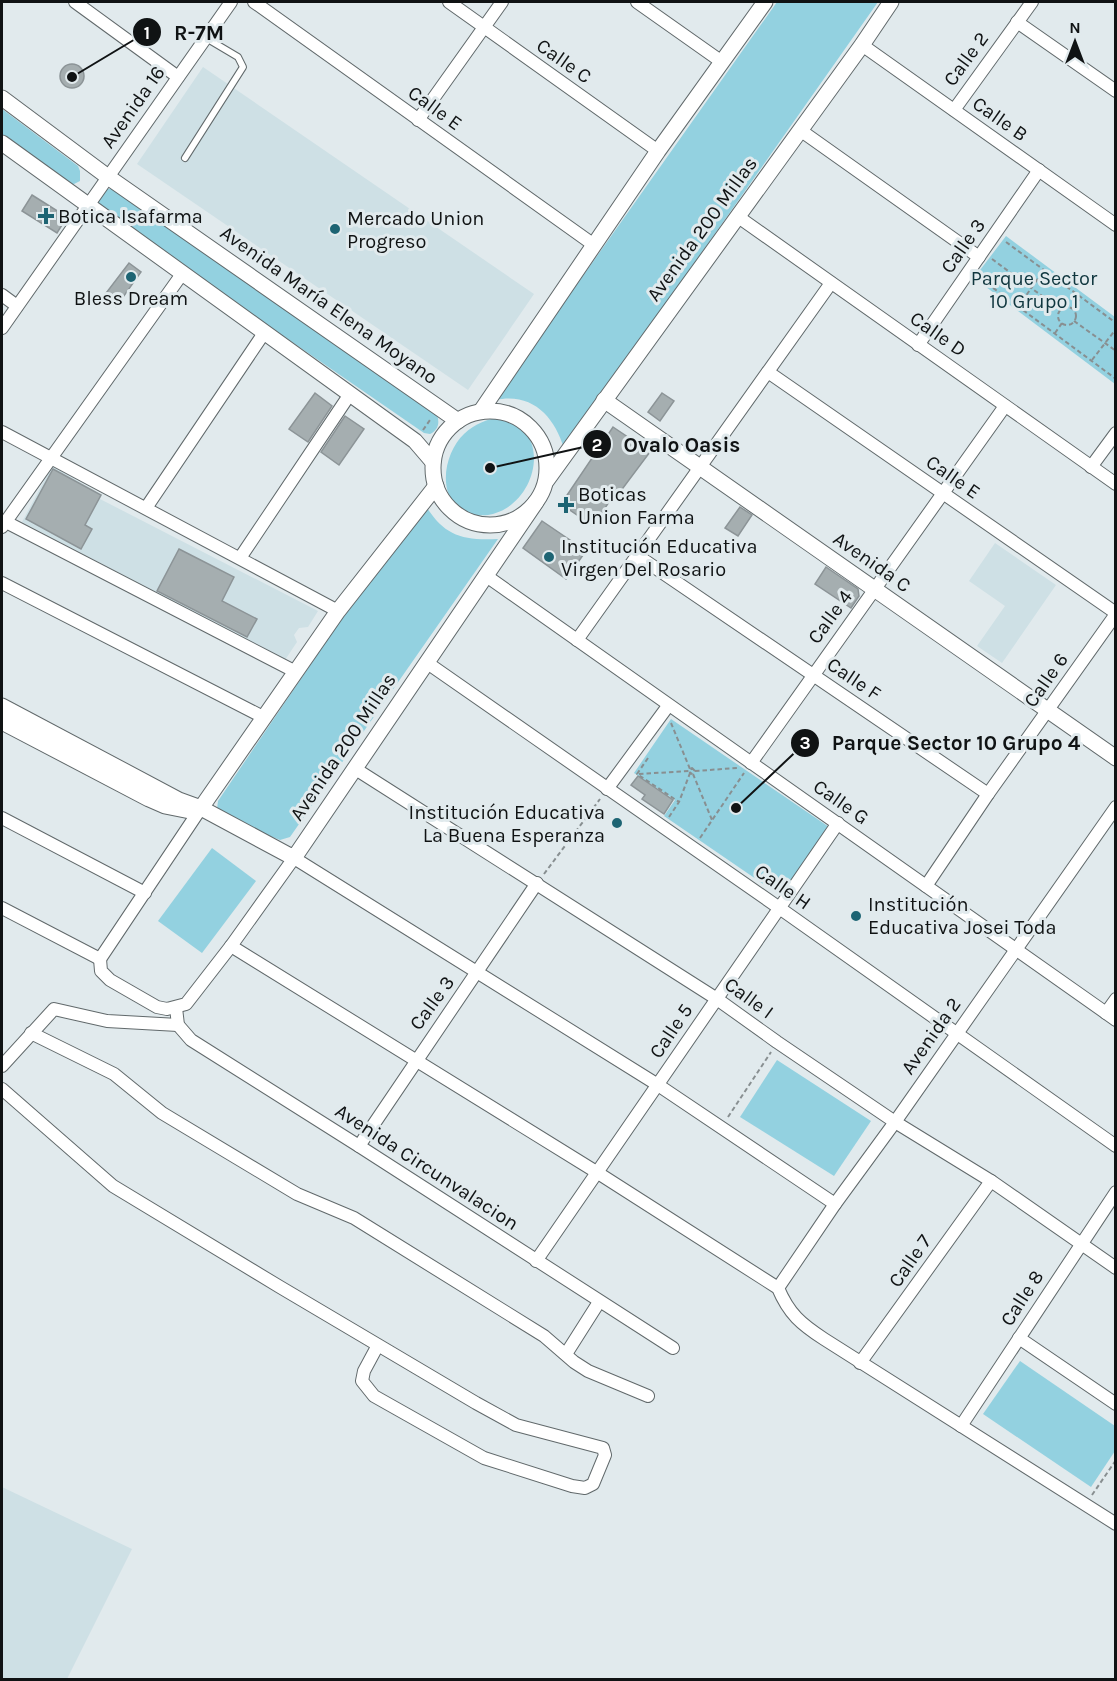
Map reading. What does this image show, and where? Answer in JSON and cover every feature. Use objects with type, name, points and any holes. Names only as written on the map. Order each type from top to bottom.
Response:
[{"type":"street","points":[[75,2],[178,77]]},
{"type":"street","name":"Avenida 16","points":[[2,328],[231,2]]},
{"type":"street","name":"Calle E","points":[[254,2],[594,244]]},
{"type":"street","name":"Calle C","points":[[449,2],[658,151]]},
{"type":"street","points":[[418,120],[502,2]]},
{"type":"street","points":[[637,2],[722,62]]},
{"type":"street","points":[[480,411],[658,151],[765,2]]},
{"type":"street","name":"Avenida 200 Millas","points":[[547,480],[891,2]]},
{"type":"street","name":"Calle 2","points":[[954,110],[1032,2]]},
{"type":"street","points":[[1017,22],[1116,91]]},
{"type":"street","name":"Calle B","points":[[862,45],[1116,225]]},
{"type":"street","name":"Avenida María Elena Moyano","points":[[2,98],[108,177],[458,420]]},
{"type":"street","points":[[800,130],[981,255]]},
{"type":"street","points":[[2,143],[415,441],[433,462]]},
{"type":"street","name":"Calle 3","points":[[918,345],[1039,171]]},
{"type":"street","name":"Calle D","points":[[737,216],[1116,484]]},
{"type":"street","points":[[182,274],[4,525],[296,672]]},
{"type":"street","points":[[576,640],[831,283]]},
{"type":"street","points":[[2,295],[17,306]]},
{"type":"street","points":[[146,508],[264,333]]},
{"type":"street","name":"Calle E","points":[[768,372],[1116,614]]},
{"type":"street","points":[[240,558],[350,394]]},
{"type":"street","name":"Avenida C","points":[[604,400],[1116,758]]},
{"type":"street","name":"Calle 4","points":[[751,763],[1005,406]]},
{"type":"street","points":[[480,411],[505,412],[527,424],[536,433],[544,449],[548,467],[547,480],[536,502],[528,511],[506,523],[481,524],[458,515],[449,507],[436,486],[433,462],[441,439],[458,420],[480,411]]},
{"type":"street","points":[[2,432],[338,611]]},
{"type":"street","points":[[1092,467],[1116,434]]},
{"type":"street","points":[[2,1066],[54,1009],[107,1021],[178,1025],[176,1008],[157,1007],[110,980],[101,971],[100,959],[201,808],[338,611],[436,486]]},
{"type":"street","name":"Avenida 200 Millas","points":[[176,1008],[186,1004],[294,858],[536,502]]},
{"type":"street","name":"Calle F","points":[[638,556],[988,794]]},
{"type":"street","name":"Calle G","points":[[485,575],[1111,1016]]},
{"type":"street","points":[[2,583],[265,718]]},
{"type":"street","name":"Calle 6","points":[[926,886],[988,794],[1116,614]]},
{"type":"street","name":"Calle H","points":[[426,662],[1116,1146]]},
{"type":"street","points":[[2,706],[294,858],[658,1085],[835,1204]]},
{"type":"street","points":[[607,789],[668,706]]},
{"type":"street","points":[[2,722],[150,799],[180,810],[193,812],[201,808]]},
{"type":"street","name":"Calle I","points":[[354,768],[717,999],[895,1122],[991,1181],[1116,1268]]},
{"type":"street","name":"Avenida 2","points":[[778,1288],[1116,807]]},
{"type":"street","points":[[2,818],[145,893]]},
{"type":"street","name":"Calle 5","points":[[536,1261],[838,823]]},
{"type":"street","name":"Calle 3","points":[[359,1146],[415,1060],[478,972],[537,883]]},
{"type":"street","points":[[2,908],[100,959]]},
{"type":"street","points":[[231,946],[598,1173],[778,1288],[785,1306],[800,1322],[1116,1524]]},
{"type":"street","points":[[1111,1016],[1116,999]]},
{"type":"street","name":"Avenida Circunvalacion","points":[[178,1025],[191,1040],[672,1348]]},
{"type":"street","points":[[31,1033],[114,1074],[162,1113],[297,1194],[354,1218],[544,1336],[588,1371],[648,1396]]},
{"type":"street","points":[[2,1089],[113,1186],[378,1345],[516,1425],[603,1448],[605,1455],[593,1484],[585,1488],[572,1486],[484,1458],[374,1396],[362,1381],[364,1371],[378,1345]]},
{"type":"street","name":"Calle 7","points":[[861,1363],[991,1181]]},
{"type":"street","name":"Calle 8","points":[[961,1426],[1116,1192]]},
{"type":"street","points":[[566,1354],[599,1302]]},
{"type":"street","points":[[1019,1338],[1116,1404]]},
{"type":"lane","points":[[185,158],[243,67],[238,57],[206,38]]},
{"type":"path","points":[[1006,241],[1116,323]]},
{"type":"path","points":[[981,255],[1060,310]]},
{"type":"path","points":[[1018,307],[1044,270]]},
{"type":"path","points":[[979,277],[1116,379]]},
{"type":"path","points":[[1072,309],[1081,297]]},
{"type":"path","points":[[1060,310],[1067,307],[1072,309],[1075,314],[1074,321]]},
{"type":"path","points":[[1060,310],[1058,318],[1062,323],[1067,325],[1074,321]]},
{"type":"path","points":[[1074,321],[1116,351]]},
{"type":"path","points":[[1055,334],[1062,323]]},
{"type":"path","points":[[1092,361],[1116,329]]},
{"type":"path","points":[[415,441],[438,408]]},
{"type":"path","points":[[668,706],[671,723],[712,820]]},
{"type":"path","points":[[671,723],[681,729]]},
{"type":"path","points":[[666,731],[671,723]]},
{"type":"path","points":[[637,774],[649,757]]},
{"type":"path","points":[[693,849],[744,772],[729,762]]},
{"type":"path","points":[[624,765],[679,802]]},
{"type":"path","points":[[637,774],[739,768]]},
{"type":"path","points":[[662,828],[679,802],[691,772]]},
{"type":"path","points":[[537,883],[607,789]]},
{"type":"path","points":[[722,1127],[777,1042]]},
{"type":"path","points":[[1086,1505],[1116,1460]]},
{"type":"shaded area","name":"Mercado Union Progreso","points":[[203,67],[534,294],[468,390],[137,164]]},
{"type":"shaded area","points":[[52,466],[102,495],[100,499],[318,611],[308,627],[299,628],[294,635],[297,642],[285,660],[22,522]]},
{"type":"shaded area","points":[[995,543],[1056,585],[1002,663],[977,646],[1005,606],[969,581]]},
{"type":"shaded area","points":[[2,1487],[132,1549],[67,1679],[2,1679]]},
{"type":"green space","points":[[777,2],[878,2],[564,448],[554,426],[540,409],[520,400],[508,398],[495,400]]},
{"type":"green space","points":[[2,109],[78,166],[80,181],[70,186],[2,137]]},
{"type":"green space","points":[[107,189],[112,189],[437,415],[437,428],[430,434],[424,433],[98,208],[97,198]]},
{"type":"green space","name":"Parque Sector 10 Grupo 1","points":[[1006,236],[1115,317],[1115,384],[974,278]]},
{"type":"green space","points":[[501,417],[518,425],[529,437],[534,452],[533,468],[528,484],[518,498],[505,509],[488,515],[468,514],[451,500],[446,481],[449,460],[458,441],[468,430],[481,422]]},
{"type":"green space","points":[[424,503],[438,522],[454,534],[473,539],[498,539],[290,837],[280,840],[223,817],[217,809],[218,801],[347,611]]},
{"type":"green space","points":[[671,719],[829,827],[781,896],[664,816],[675,800],[634,773]]},
{"type":"green space","points":[[212,848],[256,881],[202,953],[158,921]]},
{"type":"green space","points":[[777,1060],[871,1121],[834,1176],[740,1117]]},
{"type":"green space","points":[[1020,1361],[1115,1426],[1115,1451],[1091,1487],[983,1414]]},
{"type":"building","points":[[72,64],[80,68],[84,76],[80,84],[72,88],[64,84],[60,76],[64,68]]},
{"type":"building","points":[[32,195],[67,217],[57,233],[22,211]]},
{"type":"building","points":[[129,263],[141,272],[116,307],[103,297]]},
{"type":"building","points":[[315,393],[332,406],[308,442],[289,429]]},
{"type":"building","points":[[662,393],[674,401],[660,421],[648,412]]},
{"type":"building","points":[[345,416],[364,429],[339,465],[321,452]]},
{"type":"building","points":[[613,427],[650,452],[620,492],[617,490],[593,526],[561,504]]},
{"type":"building","points":[[53,469],[101,495],[85,525],[92,529],[81,549],[26,519]]},
{"type":"building","points":[[740,507],[752,515],[738,536],[725,528]]},
{"type":"building","points":[[542,521],[586,551],[566,579],[523,548]]},
{"type":"building","points":[[179,549],[234,577],[222,601],[257,619],[247,637],[157,591]]},
{"type":"building","points":[[826,567],[858,589],[859,596],[851,608],[815,584]]},
{"type":"building","points":[[638,776],[673,800],[664,814],[642,799],[645,795],[631,785]]},
{"type":"place","name":"R-7M","points":[[72,77]]},
{"type":"place","name":"Botica Isafarma","points":[[46,216]]},
{"type":"place","name":"Mercado Union Progreso","points":[[335,229]]},
{"type":"place","name":"Bless Dream","points":[[131,277]]},
{"type":"place","name":"Ovalo Oasis","points":[[490,468]]},
{"type":"place","name":"Boticas Union Farma","points":[[566,505]]},
{"type":"place","name":"Institución Educativa Virgen Del Rosario","points":[[549,557]]},
{"type":"place","name":"Parque Sector 10 Grupo 4","points":[[736,808]]},
{"type":"place","name":"Institución Educativa La Buena Esperanza","points":[[617,823]]},
{"type":"place","name":"Institución Educativa Josei Toda","points":[[856,916]]}]
